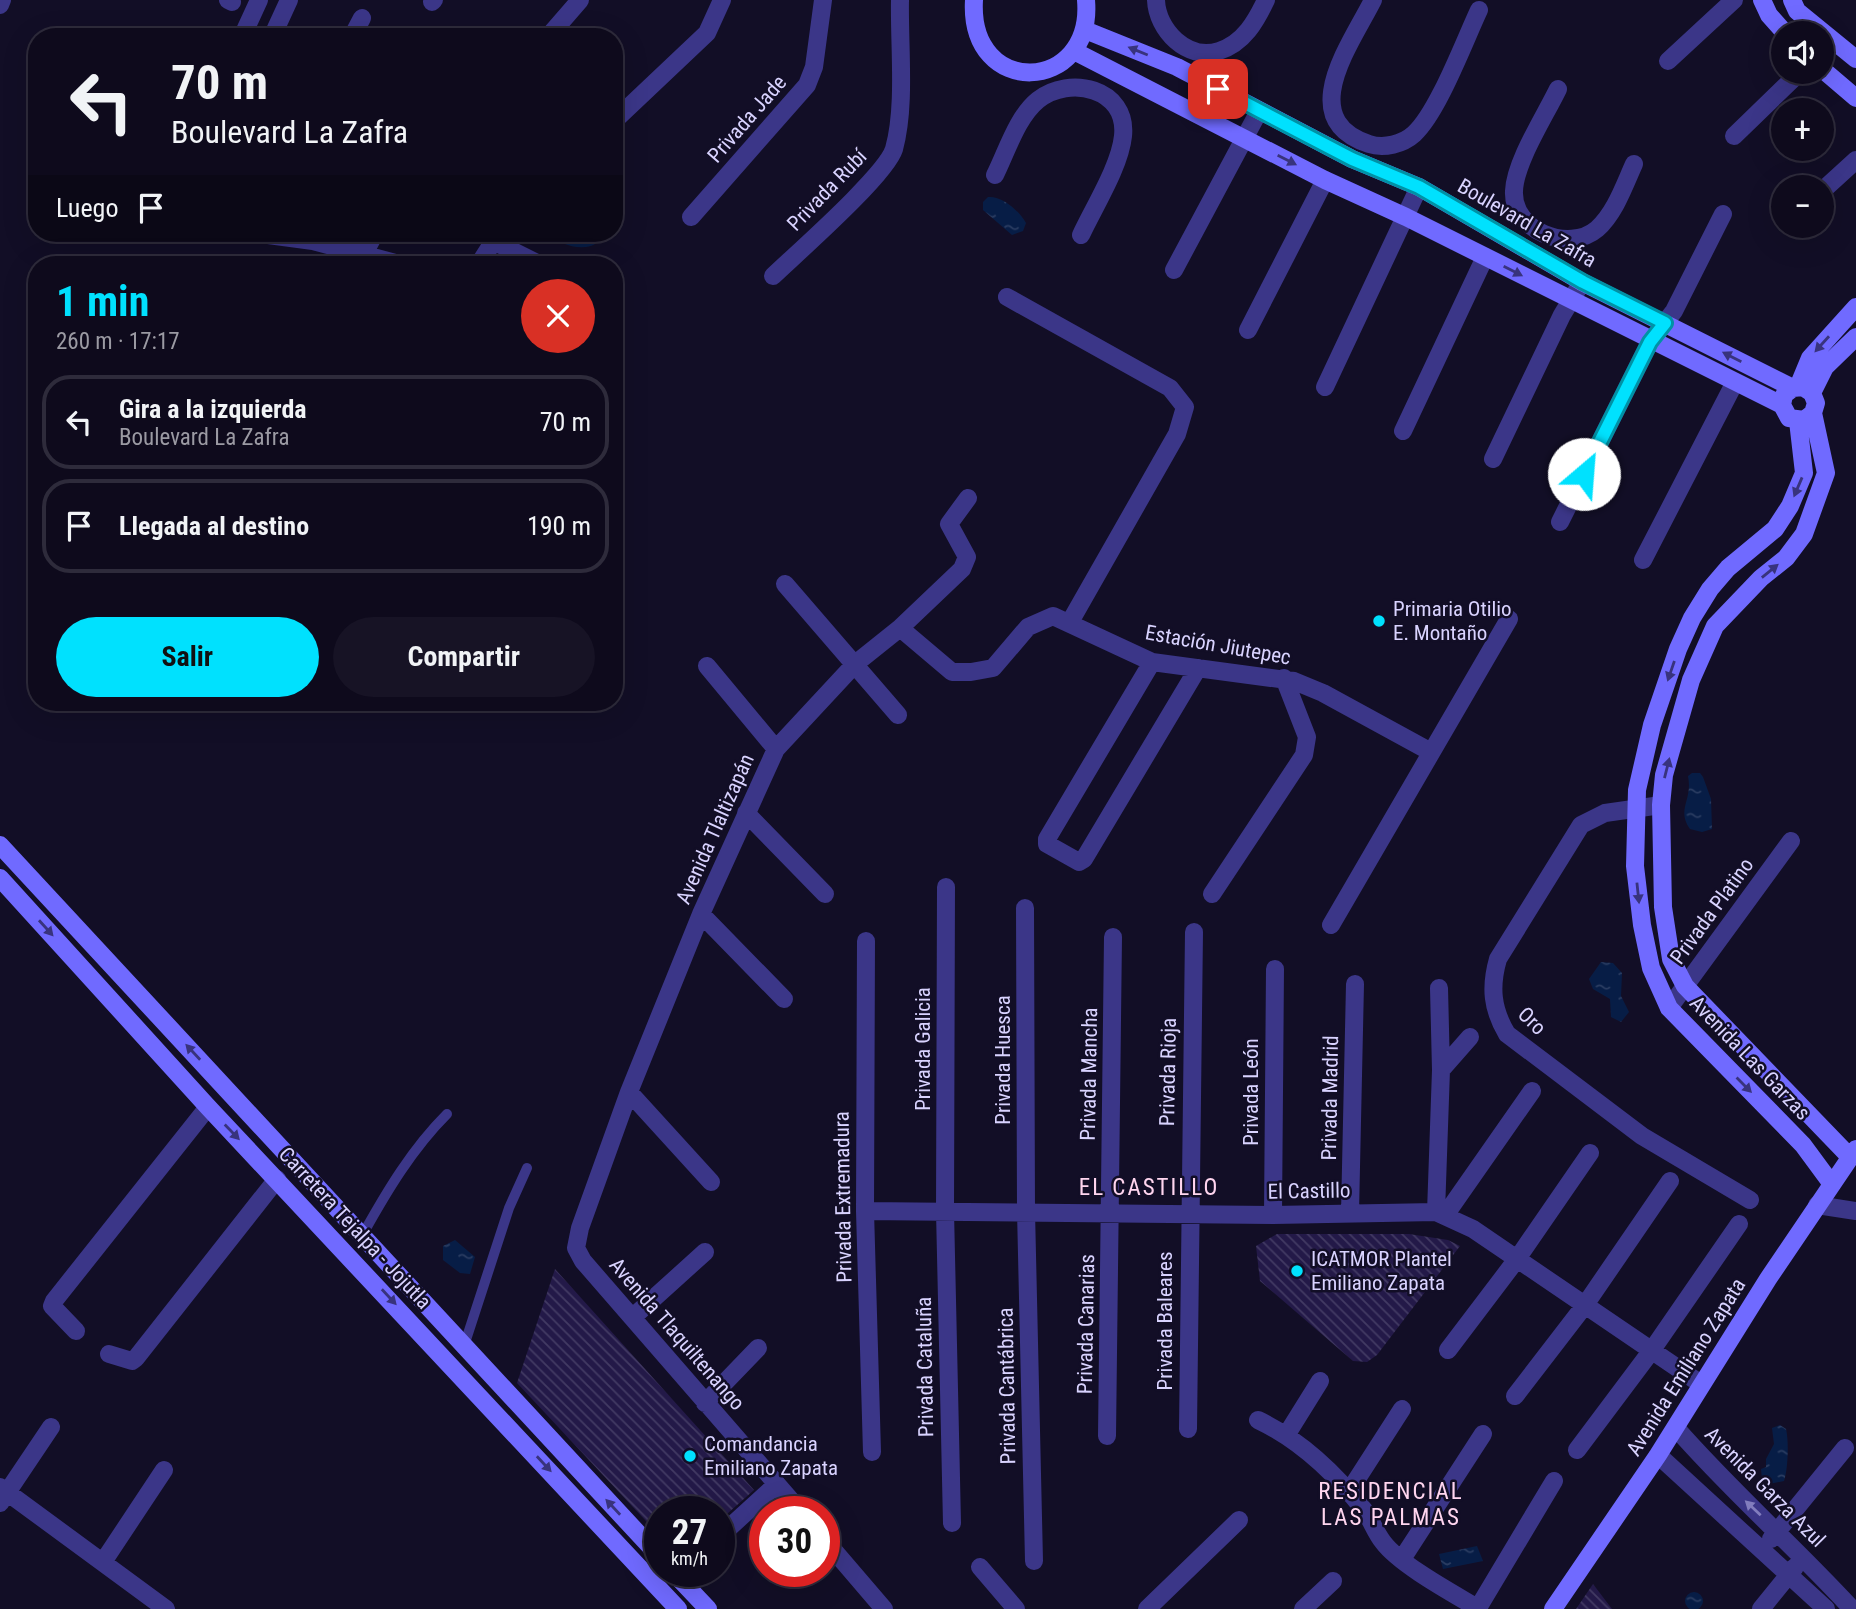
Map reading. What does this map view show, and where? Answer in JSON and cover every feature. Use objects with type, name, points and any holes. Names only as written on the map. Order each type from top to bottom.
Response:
[{"type":"street","points":[[0,5],[2,0]]},
{"type":"street","points":[[246,28],[259,0]]},
{"type":"street","points":[[276,28],[289,0]]},
{"type":"street","points":[[556,28],[580,0]]},
{"type":"street","points":[[623,112],[707,33],[722,0]]},
{"type":"street","name":"Privada Jade","points":[[691,217],[807,85],[814,67],[823,0]]},
{"type":"street","name":"Privada Rubí","points":[[773,276],[878,173],[893,152],[898,120],[900,0]]},
{"type":"street","points":[[974,0],[972,19],[977,37],[986,52],[1001,64],[1018,71],[1036,72],[1054,67],[1074,51],[1085,30],[1086,0]]},
{"type":"street","points":[[1156,0],[1163,28],[1170,37],[1203,53],[1220,51],[1245,35],[1266,0]]},
{"type":"street","points":[[1373,0],[1335,76],[1331,91],[1331,108],[1335,119],[1360,140],[1384,146],[1402,142],[1425,122],[1479,10]]},
{"type":"street","points":[[1668,61],[1734,0]]},
{"type":"street","points":[[1762,0],[1774,21]]},
{"type":"street","points":[[1791,0],[1808,21]]},
{"type":"street","points":[[357,28],[362,18]]},
{"type":"street","name":"Boulevard La Zafra","points":[[1085,30],[1177,67],[1352,159],[1419,187],[1583,282],[1801,389]]},
{"type":"street","points":[[1834,45],[1856,59]]},
{"type":"street","points":[[1177,67],[1185,46]]},
{"type":"street","points":[[1074,51],[1325,180],[1406,216],[1650,342],[1782,405],[1789,418],[1805,417]]},
{"type":"street","points":[[1099,92],[1111,69]]},
{"type":"street","points":[[1834,79],[1856,98]]},
{"type":"street","points":[[1734,136],[1788,84]]},
{"type":"street","points":[[995,174],[1024,116],[1038,100],[1058,90],[1076,86],[1099,92],[1112,101],[1123,133],[1119,152],[1081,235]]},
{"type":"street","points":[[1559,89],[1517,174],[1513,193],[1522,218],[1539,233],[1563,239],[1579,239],[1595,231],[1608,218],[1634,164]]},
{"type":"street","points":[[1174,270],[1259,111]]},
{"type":"street","points":[[1352,159],[1360,140]]},
{"type":"street","points":[[1834,180],[1856,160]]},
{"type":"street","points":[[1248,330],[1325,180]]},
{"type":"street","points":[[1325,387],[1419,187]]},
{"type":"street","points":[[1560,522],[1650,342],[1674,311],[1723,214]]},
{"type":"street","points":[[1530,250],[1539,233]]},
{"type":"street","points":[[317,242],[371,256]]},
{"type":"street","points":[[364,254],[370,242]]},
{"type":"street","points":[[505,242],[527,256]]},
{"type":"street","points":[[1403,431],[1485,257]]},
{"type":"street","points":[[1493,459],[1571,300],[1583,282]]},
{"type":"street","points":[[900,628],[952,672],[971,672],[992,668],[1028,627],[1053,616],[1070,622],[1177,434],[1185,407],[1170,388],[1007,298]]},
{"type":"street","name":"Avenida Las Garzas","points":[[1801,389],[1810,358],[1856,307]]},
{"type":"street","name":"Avenida Las Garzas","points":[[1782,405],[1784,395],[1801,389],[1856,337]]},
{"type":"street","points":[[1643,561],[1735,382]]},
{"type":"street","name":"Avenida Las Garzas","points":[[1801,389],[1816,403],[1805,417],[1804,473],[1790,506],[1775,529],[1728,568],[1692,618],[1652,725],[1635,809],[1635,866],[1642,925],[1651,968],[1669,1008],[1803,1145],[1831,1183]]},
{"type":"street","name":"Avenida Las Garzas","points":[[1805,417],[1826,473],[1804,534],[1786,558],[1761,578],[1715,626],[1691,680],[1664,775],[1661,805],[1663,907],[1671,959],[1685,986],[1820,1127],[1853,1153]]},
{"type":"street","name":"Avenida Tlaltizapán","points":[[576,1248],[580,1228],[629,1092],[701,915],[776,749],[855,664],[900,628],[962,569],[967,557],[949,524],[968,498]]},
{"type":"street","points":[[785,584],[898,715]]},
{"type":"street","points":[[1331,925],[1509,619]]},
{"type":"street","name":"Estación Jiutepec","points":[[1070,622],[1114,647],[1152,662],[1284,678],[1323,693],[1431,752]]},
{"type":"street","points":[[1152,662],[1047,839],[1051,848],[1079,862],[1198,668]]},
{"type":"street","points":[[707,666],[776,749]]},
{"type":"street","points":[[1212,894],[1304,755],[1307,737],[1284,678]]},
{"type":"street","name":"Oro","points":[[1661,805],[1605,813],[1581,825],[1498,959],[1493,977],[1497,1017],[1507,1034],[1642,1136],[1750,1200]]},
{"type":"street","points":[[746,813],[825,894]]},
{"type":"street","name":"Privada Platino","points":[[1669,1008],[1791,841]]},
{"type":"street","name":"Carretera Tejalpa - Jojutla","points":[[0,845],[644,1540]]},
{"type":"street","name":"Carretera Tejalpa - Jojutla","points":[[0,878],[208,1107],[678,1609]]},
{"type":"street","name":"Privada Galicia","points":[[945,1211],[946,887]]},
{"type":"street","name":"Privada Huesca","points":[[1026,908],[1026,1211]]},
{"type":"street","points":[[701,915],[784,999]]},
{"type":"street","name":"Privada Rioja","points":[[1189,1213],[1194,932]]},
{"type":"street","name":"Privada Mancha","points":[[1110,1212],[1113,937]]},
{"type":"street","name":"Privada Extremadura","points":[[866,941],[864,1212],[872,1452]]},
{"type":"street","name":"Privada León","points":[[1273,1215],[1275,969]]},
{"type":"street","name":"Privada Madrid","points":[[1350,1213],[1355,984]]},
{"type":"street","points":[[1439,988],[1441,1213]]},
{"type":"street","points":[[1441,1070],[1470,1037]]},
{"type":"street","points":[[1441,1213],[1532,1091]]},
{"type":"street","points":[[629,1092],[711,1182]]},
{"type":"street","points":[[76,1331],[55,1310],[54,1301],[208,1107]]},
{"type":"street","points":[[1803,1145],[1820,1127]]},
{"type":"street","points":[[1448,1350],[1517,1259],[1590,1153]]},
{"type":"street","name":"Avenida Emiliano Zapata","points":[[1553,1609],[1676,1428],[1701,1384],[1853,1153]]},
{"type":"street","points":[[109,1354],[132,1361],[136,1358],[277,1180]]},
{"type":"street","points":[[1515,1396],[1585,1305],[1670,1181]]},
{"type":"street","points":[[1817,1206],[1856,1211]]},
{"type":"street","name":"Privada Cataluña","points":[[945,1211],[952,1523]]},
{"type":"street","name":"El Castillo","points":[[864,1212],[1026,1211],[1273,1215],[1441,1213]]},
{"type":"street","name":"Privada Cantábrica","points":[[1026,1211],[1034,1561]]},
{"type":"street","name":"Privada Canarias","points":[[1107,1436],[1110,1212]]},
{"type":"street","name":"Privada Baleares","points":[[1188,1429],[1189,1213]]},
{"type":"street","points":[[1441,1213],[1517,1259],[1701,1384]]},
{"type":"street","points":[[1577,1450],[1652,1350],[1739,1224]]},
{"type":"street","name":"Avenida Tlaquiltenango","points":[[576,1248],[583,1261],[787,1496]]},
{"type":"street","points":[[633,1317],[705,1252]]},
{"type":"street","points":[[705,1403],[758,1348]]},
{"type":"street","points":[[1287,1434],[1320,1381]]},
{"type":"street","points":[[1348,1493],[1402,1409]]},
{"type":"street","points":[[1258,1420],[1287,1434],[1348,1493],[1365,1511],[1384,1544],[1402,1559],[1479,1609],[1554,1481]]},
{"type":"street","points":[[51,1427],[3,1494],[103,1562],[158,1607]]},
{"type":"street","name":"Avenida Garza Azul","points":[[1676,1428],[1852,1609]]},
{"type":"street","points":[[1402,1559],[1483,1433]]},
{"type":"street","points":[[1762,1550],[1845,1448]]},
{"type":"street","points":[[1681,1474],[1698,1453]]},
{"type":"street","points":[[1658,1455],[1826,1609]]},
{"type":"street","points":[[103,1562],[164,1470]]},
{"type":"street","points":[[735,1522],[777,1484]]},
{"type":"street","points":[[1156,1606],[1239,1520]]},
{"type":"street","points":[[1761,1609],[1803,1556]]},
{"type":"street","points":[[840,1558],[884,1609]]},
{"type":"street","points":[[980,1567],[1016,1609]]},
{"type":"street","points":[[1303,1609],[1333,1581]]},
{"type":"street","points":[[662,1591],[666,1587]]},
{"type":"street","points":[[690,1587],[708,1609]]},
{"type":"lane","points":[[363,1234],[386,1192],[421,1143],[447,1114]]},
{"type":"lane","points":[[464,1346],[509,1209],[527,1168]]},
{"type":"water","points":[[988,197],[999,199],[1015,209],[1026,223],[1023,231],[1012,235],[983,210],[983,202]]},
{"type":"water","points":[[561,242],[596,242],[583,247]]},
{"type":"water","points":[[1700,773],[1703,777],[1711,799],[1712,829],[1702,832],[1690,829],[1684,816],[1688,776]]},
{"type":"water","points":[[1601,962],[1613,963],[1622,973],[1621,996],[1629,1012],[1621,1022],[1611,1017],[1610,999],[1593,989],[1589,979]]},
{"type":"water","points":[[455,1240],[475,1257],[470,1274],[460,1273],[443,1260],[443,1246]]},
{"type":"water","points":[[1780,1425],[1786,1429],[1787,1434],[1785,1476],[1784,1481],[1769,1484],[1762,1479],[1761,1469],[1766,1467],[1766,1459],[1774,1444],[1772,1428]]},
{"type":"water","points":[[1477,1546],[1483,1561],[1443,1569],[1439,1554]]},
{"type":"water","points":[[1690,1592],[1698,1592],[1703,1601],[1701,1608],[1690,1610],[1685,1605],[1685,1597]]},
{"type":"building","points":[[1277,1234],[1409,1234],[1448,1240],[1460,1246],[1377,1355],[1367,1362],[1353,1361],[1260,1281],[1256,1246]]},
{"type":"building","points":[[555,1269],[754,1490],[735,1507],[735,1496],[644,1496],[644,1519],[517,1383]]},
{"type":"building","points":[[1593,1584],[1612,1609],[1576,1609]]},
{"type":"place","name":"Primaria Otilio E. Montaño","points":[[1379,621]]},
{"type":"place","name":"ICATMOR Plantel Emiliano Zapata","points":[[1297,1271]]},
{"type":"place","name":"Comandancia Emiliano Zapata","points":[[690,1456]]},
{"type":"district","name":"EL CASTILLO","points":[[1149,1187]]},
{"type":"district","name":"RESIDENCIAL LAS PALMAS","points":[[1391,1504]]},
{"type":"route","points":[[1218,89],[1352,159],[1419,187],[1583,282],[1665,323],[1650,342],[1584,474]]}]
